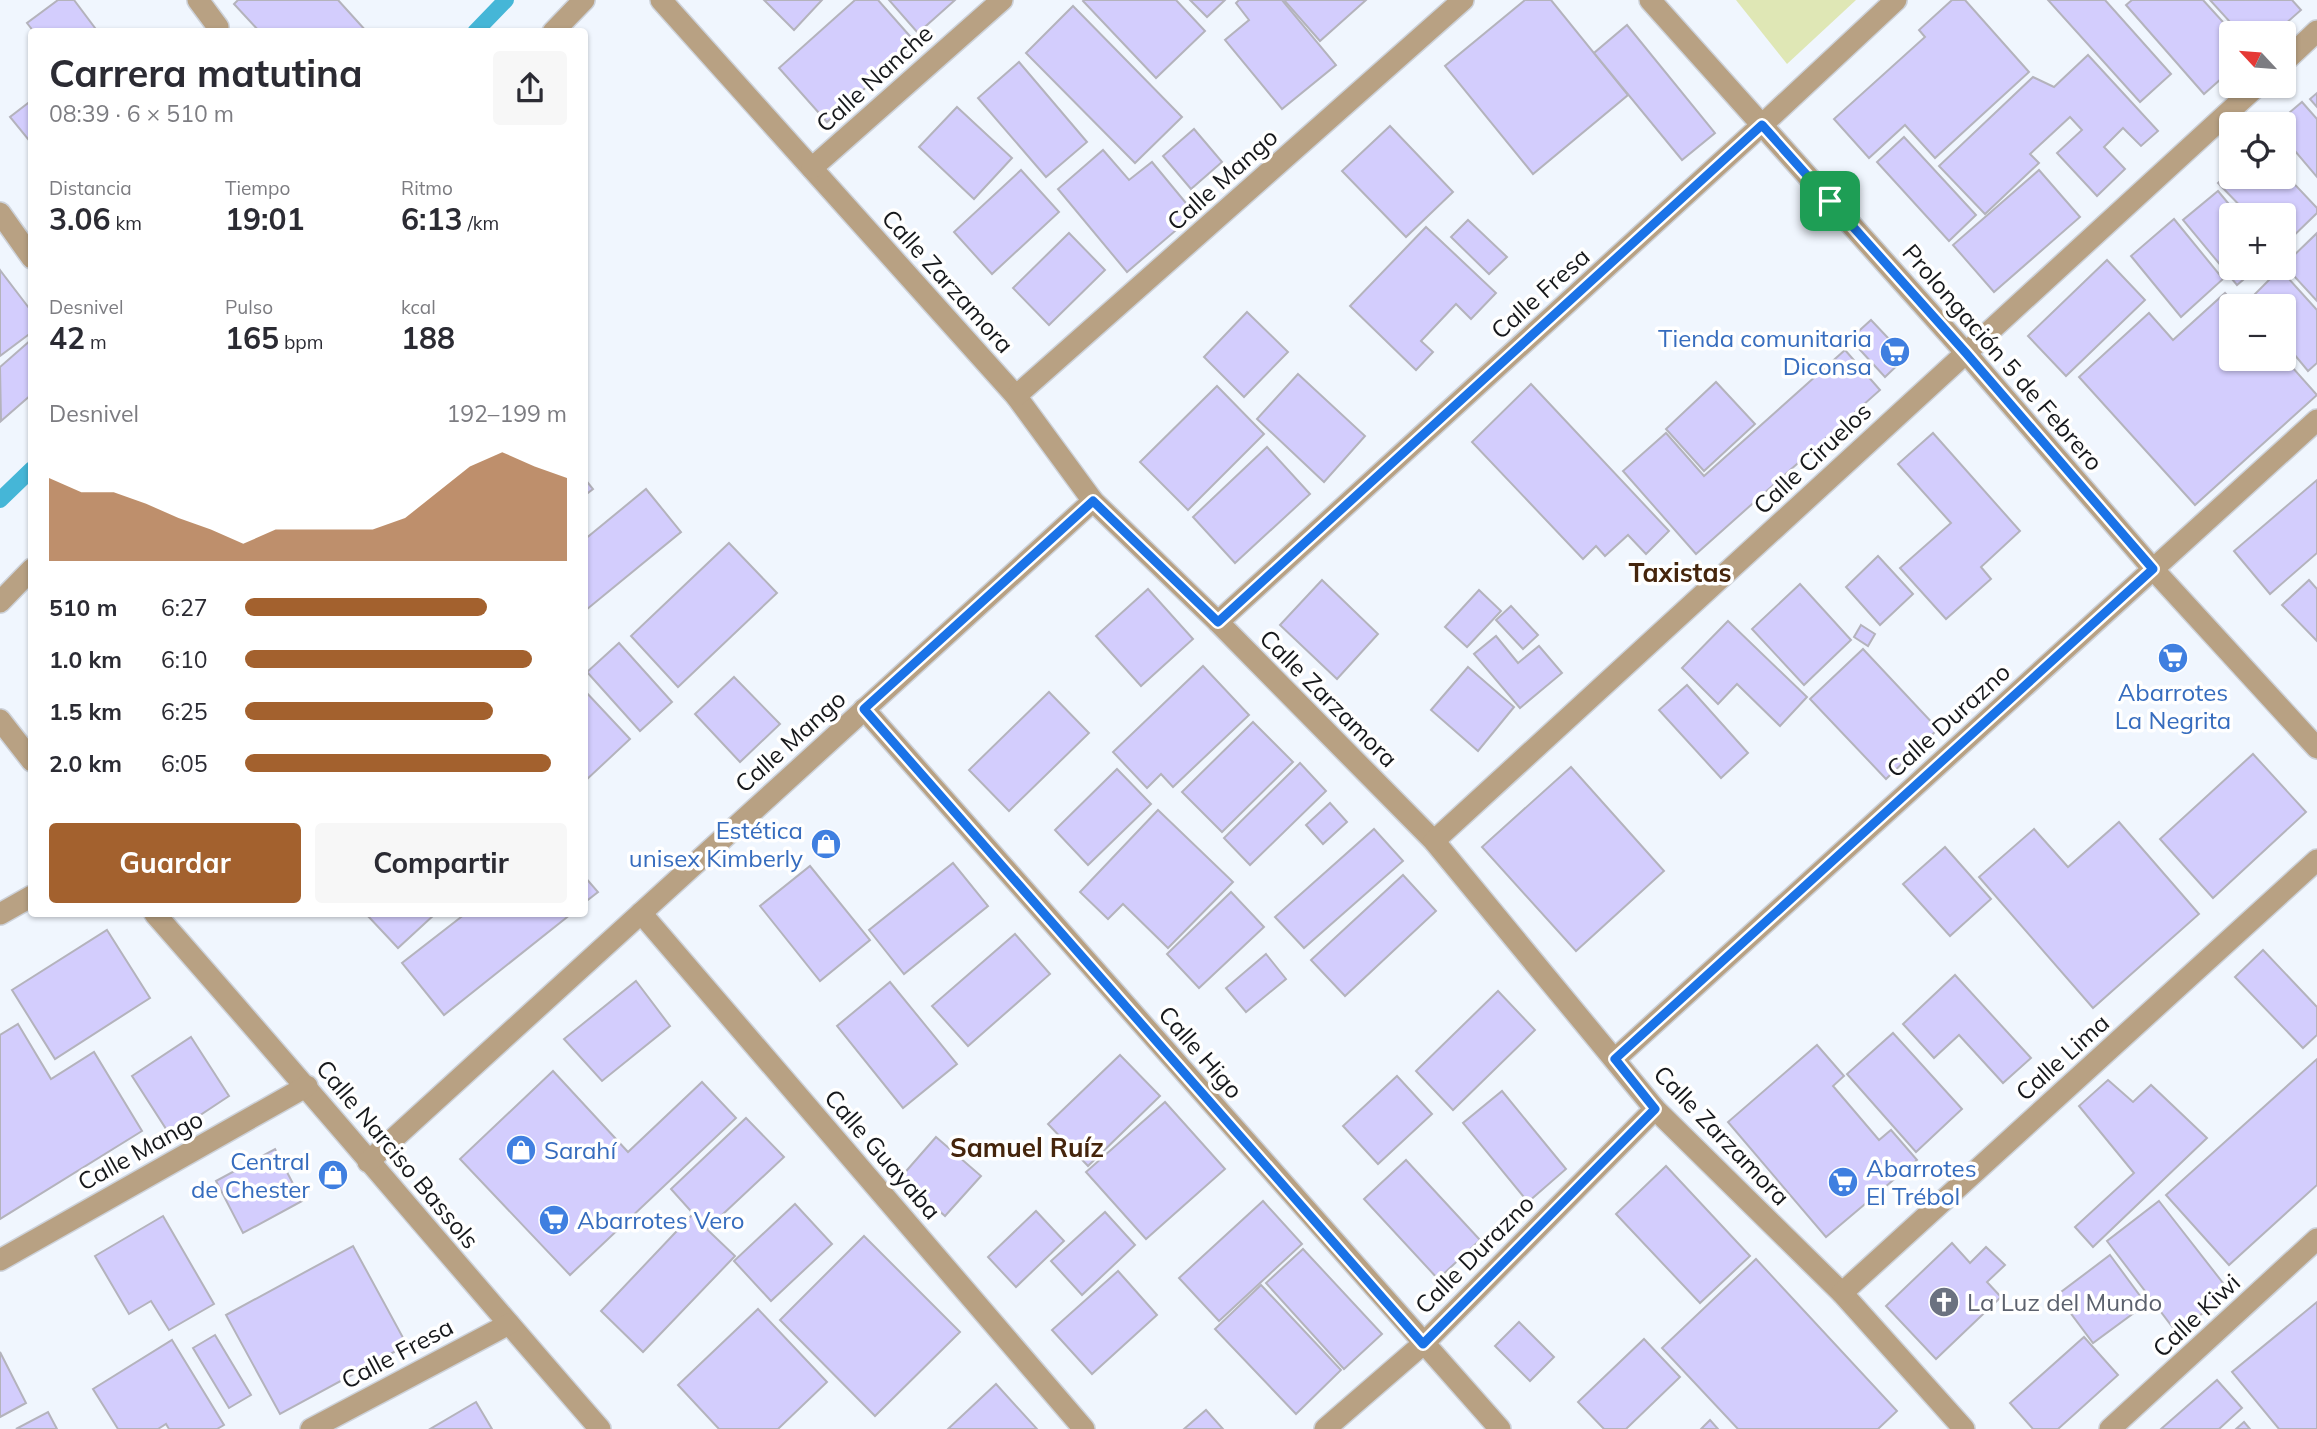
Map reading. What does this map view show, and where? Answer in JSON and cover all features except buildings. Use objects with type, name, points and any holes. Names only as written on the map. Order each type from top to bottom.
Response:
[{"type":"street","points":[[198,0],[218,27]]},
{"type":"street","points":[[557,28],[584,0]]},
{"type":"street","name":"Calle Zarzamora","points":[[661,0],[1016,396],[1093,501],[1218,622],[1434,841],[1655,1109],[1842,1293],[1964,1429]]},
{"type":"street","name":"Calle Nanche","points":[[812,168],[1002,0]]},
{"type":"street","name":"Calle Mango","points":[[1016,396],[1462,0]]},
{"type":"street","name":"Prolongación 5 de Febrero","points":[[1650,0],[1966,353],[2153,569],[2317,748]]},
{"type":"street","name":"Calle Fresa","points":[[1218,622],[1896,0]]},
{"type":"street","points":[[2296,51],[2317,31]]},
{"type":"street","name":"Calle Ciruelos","points":[[1434,841],[2245,98]]},
{"type":"street","points":[[0,214],[28,252]]},
{"type":"street","name":"Calle Durazno","points":[[1615,1059],[2317,420]]},
{"type":"street","name":"Calle Mango","points":[[368,1162],[1093,501]]},
{"type":"street","points":[[0,602],[28,573]]},
{"type":"street","name":"Calle Higo","points":[[864,709],[1500,1429]]},
{"type":"street","points":[[0,719],[28,756]]},
{"type":"street","name":"Calle Lima","points":[[1842,1293],[2317,860]]},
{"type":"street","points":[[0,914],[28,898]]},
{"type":"street","name":"Calle Guayaba","points":[[641,913],[1084,1429]]},
{"type":"street","name":"Calle Narciso Bassols","points":[[158,917],[307,1086],[368,1162],[600,1429]]},
{"type":"street","name":"Calle Mango","points":[[0,1260],[307,1086]]},
{"type":"street","name":"Calle Durazno","points":[[1325,1429],[1423,1344],[1655,1109]]},
{"type":"street","name":"Calle Kiwi","points":[[2110,1429],[2317,1239]]},
{"type":"street","name":"Calle Fresa","points":[[311,1429],[509,1324]]},
{"type":"green space","points":[[1736,0],[1856,0],[1787,64]]},
{"type":"waterway","points":[[479,28],[506,0]]},
{"type":"waterway","points":[[0,500],[28,473]]},
{"type":"place","name":"Tienda comunitaria Diconsa","points":[[1895,352]]},
{"type":"place","name":"Abarrotes La Negrita","points":[[2173,658]]},
{"type":"place","name":"Estética unisex Kimberly","points":[[826,844]]},
{"type":"place","name":"Sarahí","points":[[521,1150]]},
{"type":"place","name":"Central de Chester","points":[[333,1175]]},
{"type":"place","name":"Abarrotes El Trébol","points":[[1843,1182]]},
{"type":"place","name":"Abarrotes Vero","points":[[554,1220]]},
{"type":"place","name":"La Luz del Mundo","points":[[1944,1302]]},
{"type":"district","name":"Taxistas","points":[[1680,572]]},
{"type":"district","name":"Samuel Ruíz","points":[[1027,1147]]},
{"type":"route","points":[[1762,125],[1830,201],[2153,569],[1615,1059],[1655,1109],[1423,1344],[864,709],[1093,501],[1218,622],[1762,125]]}]
